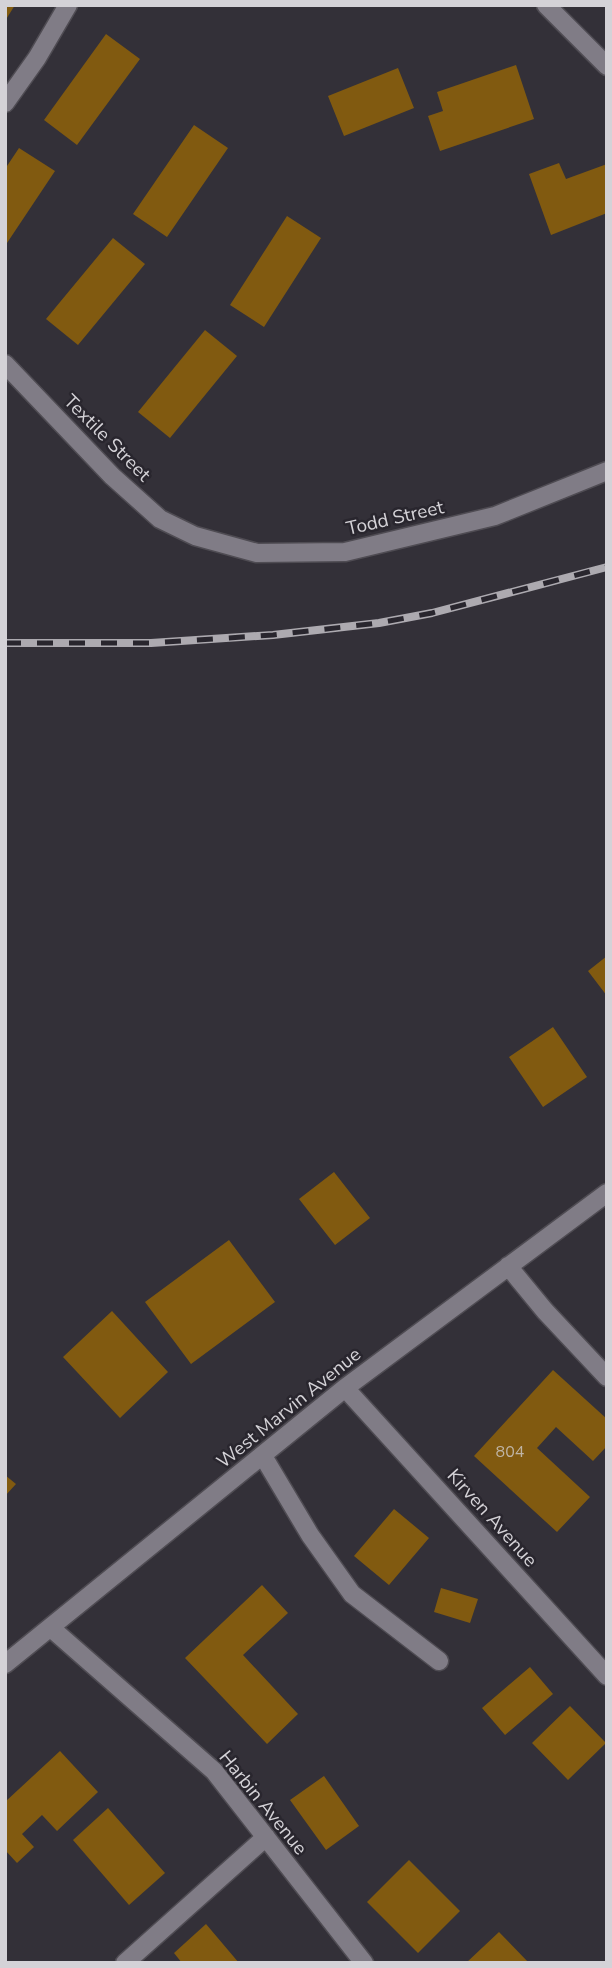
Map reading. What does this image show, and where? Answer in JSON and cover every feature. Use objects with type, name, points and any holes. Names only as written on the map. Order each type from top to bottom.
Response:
[{"type":"street","points":[[5,103],[37,58],[68,5]]},
{"type":"street","points":[[546,5],[607,66]]},
{"type":"street","name":"Textile Street","points":[[5,364],[112,476],[160,519],[187,533]]},
{"type":"street","name":"Todd Street","points":[[187,533],[257,553],[345,552],[495,516],[607,471]]},
{"type":"street","name":"West Marvin Avenue","points":[[5,1664],[345,1388],[607,1193]]},
{"type":"street","points":[[508,1266],[545,1311],[607,1377]]},
{"type":"street","name":"Kirven Avenue","points":[[345,1388],[607,1676]]},
{"type":"street","points":[[262,1456],[310,1535],[352,1594],[439,1661]]},
{"type":"street","name":"Harbin Avenue","points":[[51,1628],[214,1772],[364,1963]]},
{"type":"street","points":[[125,1963],[266,1837]]},
{"type":"building","points":[[5,5],[15,5],[5,21]]},
{"type":"building","points":[[106,34],[140,59],[77,145],[44,120]]},
{"type":"building","points":[[516,65],[534,119],[440,151],[428,116],[443,111],[437,92]]},
{"type":"building","points":[[398,68],[414,108],[344,136],[328,96]]},
{"type":"building","points":[[194,125],[228,148],[167,237],[133,214]]},
{"type":"building","points":[[19,148],[55,171],[5,246],[5,169]]},
{"type":"building","points":[[559,163],[566,179],[607,164],[607,213],[551,235],[529,174]]},
{"type":"building","points":[[287,216],[321,238],[264,327],[230,305]]},
{"type":"building","points":[[113,238],[145,264],[78,345],[46,319]]},
{"type":"building","points":[[205,330],[237,356],[170,438],[138,412]]},
{"type":"building","points":[[607,956],[607,996],[588,971]]},
{"type":"building","points":[[553,1027],[587,1077],[543,1107],[509,1057]]},
{"type":"building","points":[[334,1172],[370,1218],[335,1245],[299,1199]]},
{"type":"building","points":[[229,1240],[275,1302],[191,1364],[145,1302]]},
{"type":"building","points":[[112,1311],[168,1372],[120,1418],[63,1357]]},
{"type":"building","points":[[553,1370],[607,1419],[607,1446],[593,1461],[556,1427],[537,1448],[590,1497],[557,1532],[474,1456]]},
{"type":"building","points":[[5,1475],[16,1484],[5,1496]]},
{"type":"building","points":[[394,1509],[429,1538],[389,1585],[354,1556]]},
{"type":"building","points":[[262,1585],[288,1613],[243,1655],[298,1714],[267,1744],[185,1658]]},
{"type":"building","points":[[441,1588],[478,1599],[470,1623],[434,1612]]},
{"type":"building","points":[[530,1667],[553,1694],[505,1735],[482,1708]]},
{"type":"building","points":[[570,1706],[606,1743],[568,1780],[532,1743]]},
{"type":"building","points":[[60,1751],[98,1792],[57,1831],[42,1815],[22,1834],[34,1847],[17,1863],[5,1850],[5,1802]]},
{"type":"building","points":[[324,1776],[359,1826],[326,1850],[290,1800]]},
{"type":"building","points":[[108,1808],[165,1873],[129,1905],[73,1840]]},
{"type":"building","points":[[409,1860],[460,1911],[418,1953],[367,1902]]},
{"type":"building","points":[[206,1924],[239,1963],[182,1963],[174,1953]]},
{"type":"building","points":[[499,1932],[529,1963],[466,1963]]},
{"type":"railway","points":[[5,643],[151,643],[273,635],[379,623],[432,613],[607,567]]}]
